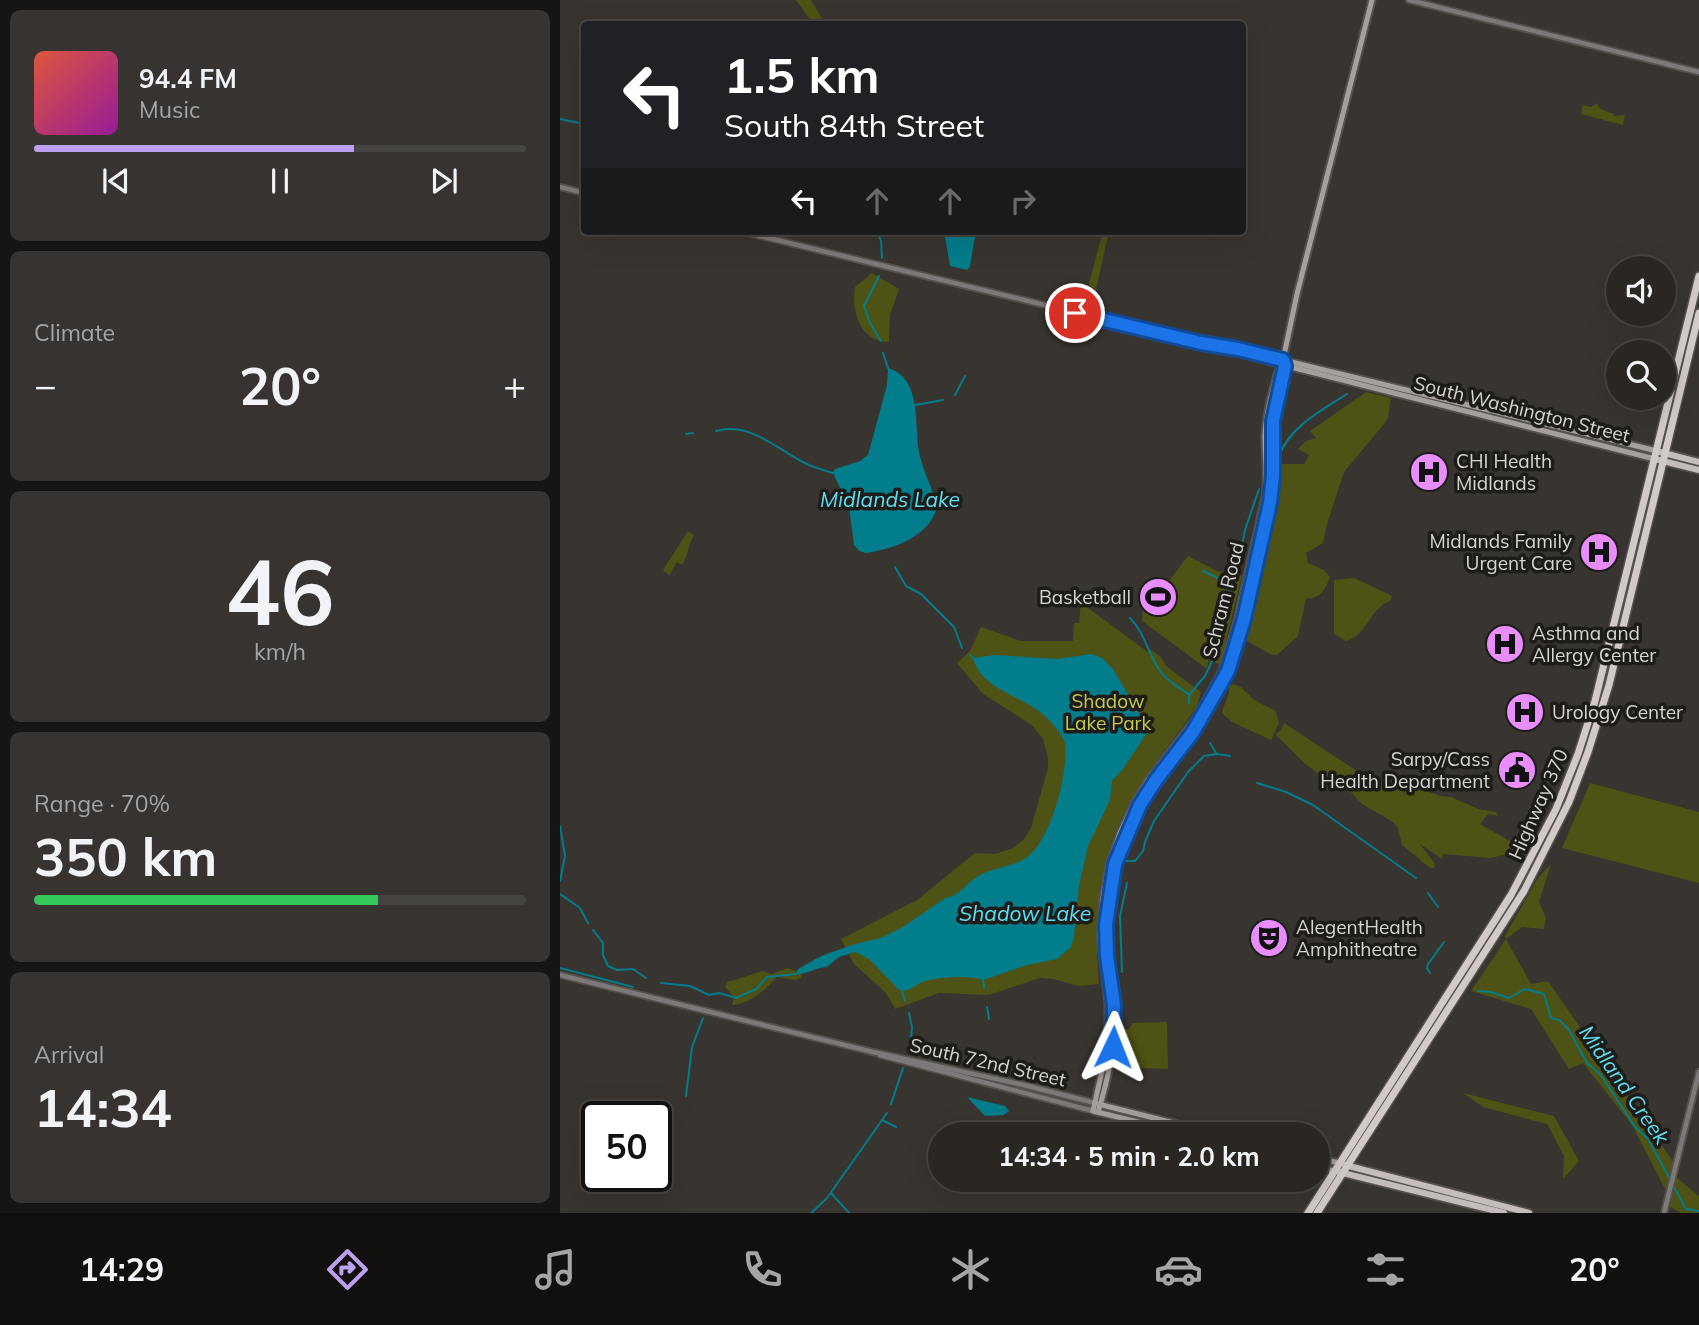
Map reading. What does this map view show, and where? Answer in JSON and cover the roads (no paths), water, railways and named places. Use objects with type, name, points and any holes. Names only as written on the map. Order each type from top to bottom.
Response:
[{"type":"highway","name":"Highway 370","points":[[1308,1213],[1514,907],[1552,838],[1576,785],[1600,715],[1646,533],[1672,386],[1699,276]]},
{"type":"highway","name":"Highway 370","points":[[1317,1213],[1340,1168],[1511,895],[1556,808],[1578,754],[1598,692],[1699,313]]},
{"type":"main road","name":"Schram Road","points":[[1097,1108],[1114,1038],[1114,1005],[1106,925],[1115,864],[1140,805],[1198,725],[1231,662],[1270,503],[1273,421],[1297,294],[1372,0]]},
{"type":"main road","points":[[1283,364],[1338,376]]},
{"type":"main road","name":"South Washington Street","points":[[1338,376],[1582,441],[1699,462]]},
{"type":"main road","name":"South Washington Street","points":[[1338,376],[1584,433],[1699,470]]},
{"type":"main road","points":[[1552,433],[1578,437],[1584,433]]},
{"type":"main road","points":[[1582,441],[1586,439],[1618,442]]},
{"type":"main road","name":"South 72nd Street","points":[[1097,1108],[1145,1122]]},
{"type":"main road","name":"South 72nd Street","points":[[1097,1108],[1162,1122]]},
{"type":"main road","points":[[1330,1163],[1504,1213]]},
{"type":"main road","points":[[1330,1168],[1529,1213]]},
{"type":"street","points":[[1409,0],[1699,72]]},
{"type":"street","points":[[560,187],[581,192]]},
{"type":"street","points":[[756,235],[1201,343],[1238,349],[1283,364]]},
{"type":"street","name":"South 72nd Street","points":[[560,975],[873,1052],[1028,1086],[1097,1108]]},
{"type":"street","points":[[1664,1213],[1699,1072]]},
{"type":"water","points":[[945,235],[975,235],[967,270],[950,266]]},
{"type":"water","name":"Midlands Lake","points":[[888,368],[907,382],[912,393],[920,456],[937,508],[926,527],[909,540],[866,553],[859,551],[854,545],[849,507],[833,473],[835,469],[860,461],[868,455],[887,385]]},
{"type":"water","name":"Shadow Lake","points":[[1091,654],[1102,658],[1113,669],[1149,730],[1112,781],[1110,800],[1088,846],[1079,886],[1071,947],[1057,959],[1027,965],[983,980],[939,978],[906,990],[899,990],[869,959],[855,952],[839,957],[827,967],[796,974],[798,969],[821,956],[881,938],[903,927],[945,898],[959,892],[980,875],[1020,861],[1035,849],[1056,805],[1064,770],[1065,742],[1041,713],[989,682],[973,658],[994,655],[1057,659]]},
{"type":"water","points":[[967,1097],[1005,1106],[1009,1111],[1004,1115],[985,1116]]},
{"type":"waterway","points":[[560,119],[581,123]]},
{"type":"waterway","name":"Midland Creek","points":[[879,235],[882,258]]},
{"type":"waterway","name":"Midland Creek","points":[[879,276],[864,306],[881,341]]},
{"type":"waterway","name":"Midland Creek","points":[[883,353],[888,368]]},
{"type":"waterway","points":[[955,395],[965,376]]},
{"type":"waterway","points":[[1279,458],[1297,429],[1347,394]]},
{"type":"waterway","points":[[915,405],[943,400]]},
{"type":"waterway","points":[[716,431],[741,430],[764,439],[807,464],[833,473]]},
{"type":"waterway","points":[[686,434],[693,433]]},
{"type":"waterway","points":[[1189,703],[1189,695],[1205,676],[1214,657],[1230,583],[1238,566],[1245,530],[1259,489]]},
{"type":"waterway","name":"Midland Creek","points":[[895,567],[906,586],[921,594],[954,627],[962,648]]},
{"type":"waterway","points":[[1203,571],[1216,577],[1227,589]]},
{"type":"waterway","points":[[1130,618],[1163,675],[1189,695]]},
{"type":"waterway","name":"Midland Creek","points":[[970,655],[973,658]]},
{"type":"waterway","points":[[1210,743],[1216,753]]},
{"type":"waterway","name":"Midland Creek","points":[[1123,861],[1135,861],[1143,851],[1154,821],[1188,772],[1204,756],[1230,756]]},
{"type":"waterway","name":"Midland Creek","points":[[1257,783],[1286,792],[1313,805],[1416,878]]},
{"type":"waterway","points":[[560,826],[565,856],[560,881]]},
{"type":"waterway","points":[[1122,972],[1120,916],[1127,883]]},
{"type":"waterway","name":"Midland Creek","points":[[1428,893],[1438,907]]},
{"type":"waterway","points":[[560,894],[580,908],[588,923]]},
{"type":"waterway","points":[[593,930],[603,943],[603,955],[608,966],[617,970],[633,969],[646,978]]},
{"type":"waterway","name":"Midland Creek","points":[[1430,973],[1428,964],[1444,942]]},
{"type":"waterway","points":[[560,968],[633,987]]},
{"type":"waterway","points":[[661,983],[690,986],[709,995],[719,993],[736,998],[756,989],[767,977],[796,974]]},
{"type":"waterway","points":[[983,980],[984,988]]},
{"type":"waterway","name":"Midland Creek","points":[[1478,991],[1509,998],[1525,989],[1544,994],[1551,1018],[1559,1020],[1569,1030],[1587,1063],[1601,1075],[1635,1127],[1648,1139],[1686,1209],[1699,1211]]},
{"type":"waterway","points":[[902,991],[905,1001]]},
{"type":"waterway","points":[[987,1007],[989,1019]]},
{"type":"waterway","points":[[909,1013],[912,1027],[910,1050]]},
{"type":"waterway","points":[[686,1096],[692,1047],[703,1018]]},
{"type":"waterway","points":[[891,1104],[903,1068]]},
{"type":"waterway","points":[[811,1213],[827,1198],[887,1113]]},
{"type":"waterway","points":[[882,1120],[896,1127]]},
{"type":"waterway","points":[[831,1193],[849,1213]]},
{"type":"place","name":"CHI Health Midlands","points":[[1429,472]]},
{"type":"place","name":"Midlands Family Urgent Care","points":[[1599,552]]},
{"type":"place","name":"Basketball","points":[[1158,597]]},
{"type":"place","name":"Asthma and Allergy Center","points":[[1505,644]]},
{"type":"place","name":"Urology Center","points":[[1525,712]]},
{"type":"place","name":"Sarpy/Cass Health Department","points":[[1517,770]]},
{"type":"place","name":"AlegentHealth Amphitheatre","points":[[1269,938]]},
{"type":"park label","name":"Shadow Lake Park","points":[[1108,712]]}]
